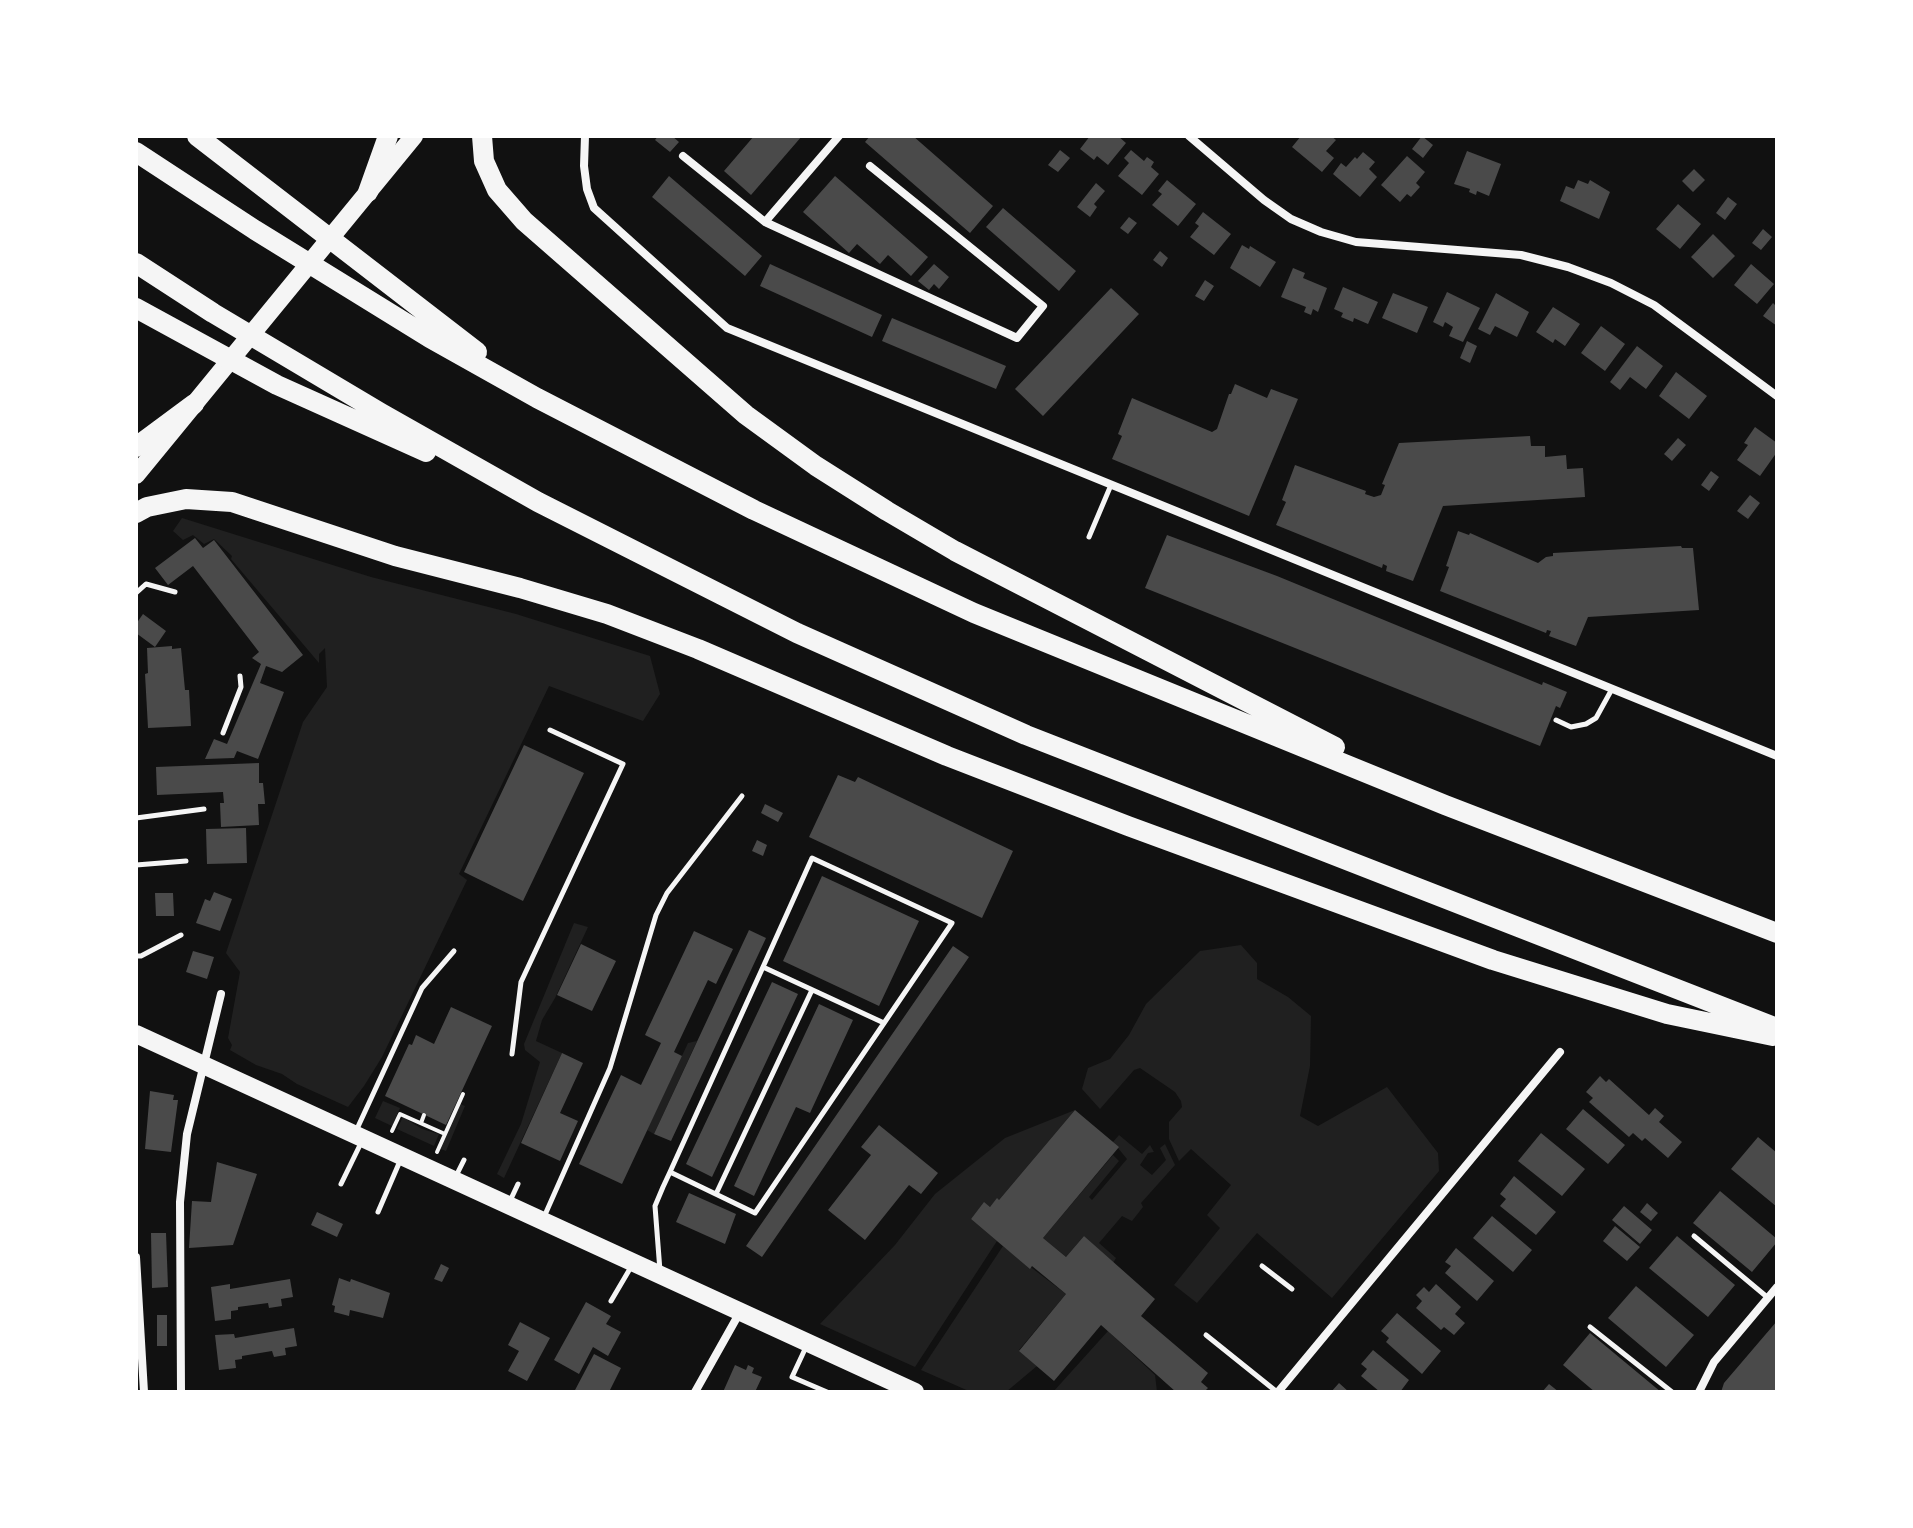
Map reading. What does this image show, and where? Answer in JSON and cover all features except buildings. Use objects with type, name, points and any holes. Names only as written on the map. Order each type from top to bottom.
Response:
[{"type":"highway","points":[[197,136],[537,398]]},
{"type":"highway","points":[[368,192],[388,136]]},
{"type":"highway","points":[[482,136],[484,161],[497,190],[524,221],[746,415],[816,466],[955,551],[1445,805]]},
{"type":"highway","points":[[136,152],[430,338],[537,398],[754,510],[974,613],[1445,805],[1777,933]]},
{"type":"highway","points":[[136,263],[213,313],[381,413],[538,502]]},
{"type":"highway","points":[[136,308],[277,385],[538,502],[797,633],[1026,735],[1777,1028]]},
{"type":"highway","points":[[136,447],[194,404]]},
{"type":"highway","points":[[136,513],[147,507],[186,499],[232,502],[395,556],[607,614],[657,632],[961,762],[1493,960],[1667,1014],[1777,1037]]},
{"type":"main road","points":[[136,475],[414,136]]},
{"type":"main road","points":[[136,1034],[808,1343],[893,1387],[915,1392]]},
{"type":"street","points":[[585,136],[584,166],[587,189],[594,208],[727,328],[1777,756]]},
{"type":"street","points":[[765,222],[839,136]]},
{"type":"street","points":[[1189,136],[1264,200],[1291,219],[1321,232],[1356,242],[1521,255],[1568,267],[1611,283],[1654,305],[1777,396]]},
{"type":"street","points":[[683,156],[765,222],[1017,338],[1043,306],[870,166]]},
{"type":"street","points":[[181,1392],[179,1297],[187,1134],[221,994]]},
{"type":"street","points":[[1278,1392],[1560,1052]]},
{"type":"street","points":[[136,1257],[144,1392]]},
{"type":"street","points":[[1699,1392],[1714,1362],[1777,1287]]},
{"type":"street","points":[[695,1392],[740,1312]]},
{"type":"lane","points":[[1089,537],[1111,485]]},
{"type":"lane","points":[[136,593],[146,584],[175,592]]},
{"type":"lane","points":[[223,733],[241,687],[240,676]]},
{"type":"lane","points":[[1556,720],[1571,727],[1586,724],[1596,718],[1612,688]]},
{"type":"lane","points":[[512,1054],[521,982],[623,764],[550,730]]},
{"type":"lane","points":[[542,1221],[610,1068],[656,915],[667,893],[742,796]]},
{"type":"lane","points":[[136,818],[204,809]]},
{"type":"lane","points":[[660,1275],[655,1206],[670,1172],[812,858],[952,923],[755,1213],[670,1172]]},
{"type":"lane","points":[[136,865],[186,861]]},
{"type":"lane","points":[[136,956],[181,935]]},
{"type":"lane","points":[[341,1184],[422,988],[454,951]]},
{"type":"lane","points":[[763,967],[884,1023]]},
{"type":"lane","points":[[716,1194],[812,990]]},
{"type":"lane","points":[[378,1212],[402,1157]]},
{"type":"lane","points":[[454,1181],[464,1160]]},
{"type":"lane","points":[[508,1205],[518,1184]]},
{"type":"lane","points":[[1694,1236],[1768,1298]]},
{"type":"lane","points":[[611,1301],[634,1263]]},
{"type":"lane","points":[[1262,1266],[1292,1289]]},
{"type":"lane","points":[[1590,1327],[1672,1392]]},
{"type":"lane","points":[[1206,1335],[1278,1392]]},
{"type":"lane","points":[[808,1343],[792,1377],[827,1392]]},
{"type":"path","points":[[437,1152],[463,1094]]},
{"type":"path","points":[[392,1131],[400,1114],[445,1134]]},
{"type":"path","points":[[421,1123],[424,1115]]},
{"type":"shaded area","points":[[182,518],[371,577],[516,614],[650,656],[660,694],[643,721],[549,686],[459,874],[467,880],[382,1057],[348,1107],[282,1074],[256,1065],[230,1050],[232,1045],[228,1038],[240,972],[226,953],[303,722],[327,687],[325,648],[319,654],[319,663],[231,559],[232,556],[214,539],[204,544],[193,535],[183,540],[173,531]]},
{"type":"shaded area","points":[[574,923],[588,927],[542,1020],[536,1041],[562,1053],[504,1178],[497,1174],[521,1124],[540,1062],[525,1050],[524,1044]]},
{"type":"shaded area","points":[[1241,945],[1257,963],[1257,979],[1288,997],[1311,1016],[1310,1066],[1300,1116],[1318,1126],[1387,1087],[1438,1153],[1439,1171],[1332,1298],[1257,1233],[1197,1303],[1174,1285],[1220,1228],[1207,1215],[1231,1185],[1191,1149],[1179,1161],[1169,1139],[1169,1122],[1182,1107],[1181,1101],[1175,1092],[1140,1068],[1134,1070],[1100,1109],[1082,1089],[1088,1068],[1110,1059],[1129,1035],[1146,1004],[1200,951]]},
{"type":"shaded area","points":[[697,1041],[654,1134],[647,1130],[688,1043]]},
{"type":"shaded area","points":[[383,1101],[400,1108],[392,1126],[375,1118]]},
{"type":"shaded area","points":[[458,1103],[465,1106],[446,1151],[438,1148]]},
{"type":"shaded area","points":[[1075,1110],[999,1200],[990,1207],[984,1203],[971,1219],[997,1241],[915,1367],[820,1324],[895,1245],[935,1194],[1005,1138]]},
{"type":"shaded area","points":[[403,1117],[422,1129],[439,1134],[434,1146],[397,1129]]},
{"type":"shaded area","points":[[1119,1135],[1142,1154],[1150,1145],[1154,1152],[1148,1153],[1140,1165],[1152,1175],[1166,1160],[1160,1148],[1165,1144],[1175,1165],[1141,1203],[1143,1207],[1132,1221],[1122,1216],[1099,1243],[1116,1258],[1113,1263],[1084,1236],[1066,1257],[1043,1238],[1113,1155],[1119,1161],[1089,1197],[1092,1200],[1127,1159],[1113,1142]]},
{"type":"shaded area","points":[[1003,1246],[1066,1294],[1019,1350],[1037,1366],[1006,1392],[971,1392],[921,1370]]},
{"type":"shaded area","points":[[1108,1331],[1155,1375],[1157,1392],[1053,1392]]}]
